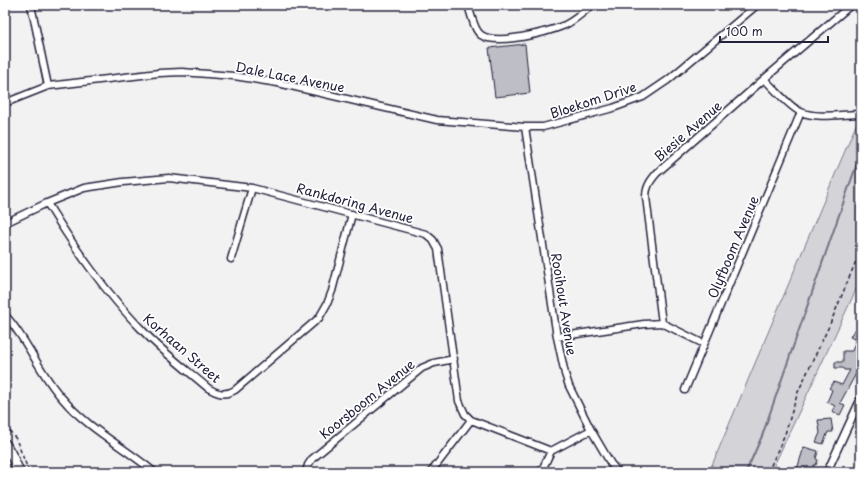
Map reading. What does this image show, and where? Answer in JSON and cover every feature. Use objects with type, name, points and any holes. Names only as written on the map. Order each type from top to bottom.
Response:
[{"type":"main road","points":[[5,444],[19,472]]},
{"type":"street","points":[[31,5],[48,86]]},
{"type":"street","points":[[468,5],[479,33],[486,37],[502,39],[526,37],[553,29],[566,24],[579,16],[592,5]]},
{"type":"street","name":"Bloekom Drive","points":[[525,127],[543,127],[562,123],[613,108],[643,97],[668,80],[757,5]]},
{"type":"street","name":"Biesie Avenue","points":[[662,323],[647,213],[646,197],[648,186],[657,173],[851,5]]},
{"type":"street","name":"Dale Lace Avenue","points":[[5,103],[48,86],[170,72],[200,73],[234,76],[278,83],[437,120],[525,127]]},
{"type":"street","points":[[764,79],[792,106],[801,112],[818,115],[861,114]]},
{"type":"street","name":"Olyfboom Avenue","points":[[685,390],[801,112]]},
{"type":"street","name":"Rooihout Avenue","points":[[525,127],[557,337],[563,365],[569,386],[591,430],[611,464],[618,472]]},
{"type":"street","name":"Rankdoring Avenue","points":[[5,223],[47,203],[84,188],[148,179],[169,178],[252,188],[421,232],[430,236],[439,254],[459,401],[465,414],[471,420]]},
{"type":"street","points":[[231,259],[252,188]]},
{"type":"street","name":"Korhaan Street","points":[[47,203],[75,249],[110,295],[145,333],[208,388],[221,394],[228,394],[235,390],[320,318],[332,291],[352,214]]},
{"type":"street","points":[[5,315],[26,342],[43,371],[62,398],[84,419],[154,472]]},
{"type":"street","points":[[557,337],[644,324],[662,323],[704,344]]},
{"type":"street","name":"Koorsboom Avenue","points":[[306,472],[312,459],[422,368],[434,362],[454,359]]},
{"type":"street","points":[[827,472],[861,398]]},
{"type":"street","points":[[431,472],[471,420],[551,451]]},
{"type":"street","points":[[541,472],[551,451],[591,430]]},
{"type":"path","points":[[768,472],[785,434],[798,392],[830,324],[861,249]]},
{"type":"path","points":[[5,425],[16,438],[20,453],[29,472]]},
{"type":"shaded area","points":[[861,113],[861,279],[771,472],[709,472]]},
{"type":"building","points":[[525,44],[530,93],[495,97],[489,48]]},
{"type":"building","points":[[860,329],[861,370],[858,370],[840,403],[845,405],[840,415],[832,411],[835,406],[827,402],[832,390],[829,388],[834,382],[842,385],[850,370],[835,368],[835,362],[843,362],[843,351],[852,351],[856,340],[850,337],[854,330],[859,332]]},
{"type":"building","points":[[831,419],[833,432],[828,432],[823,444],[816,442],[820,433],[818,420]]},
{"type":"building","points":[[804,447],[818,451],[816,459],[818,460],[811,472],[797,469]]},
{"type":"waterway","points":[[746,472],[762,436],[861,152]]}]
